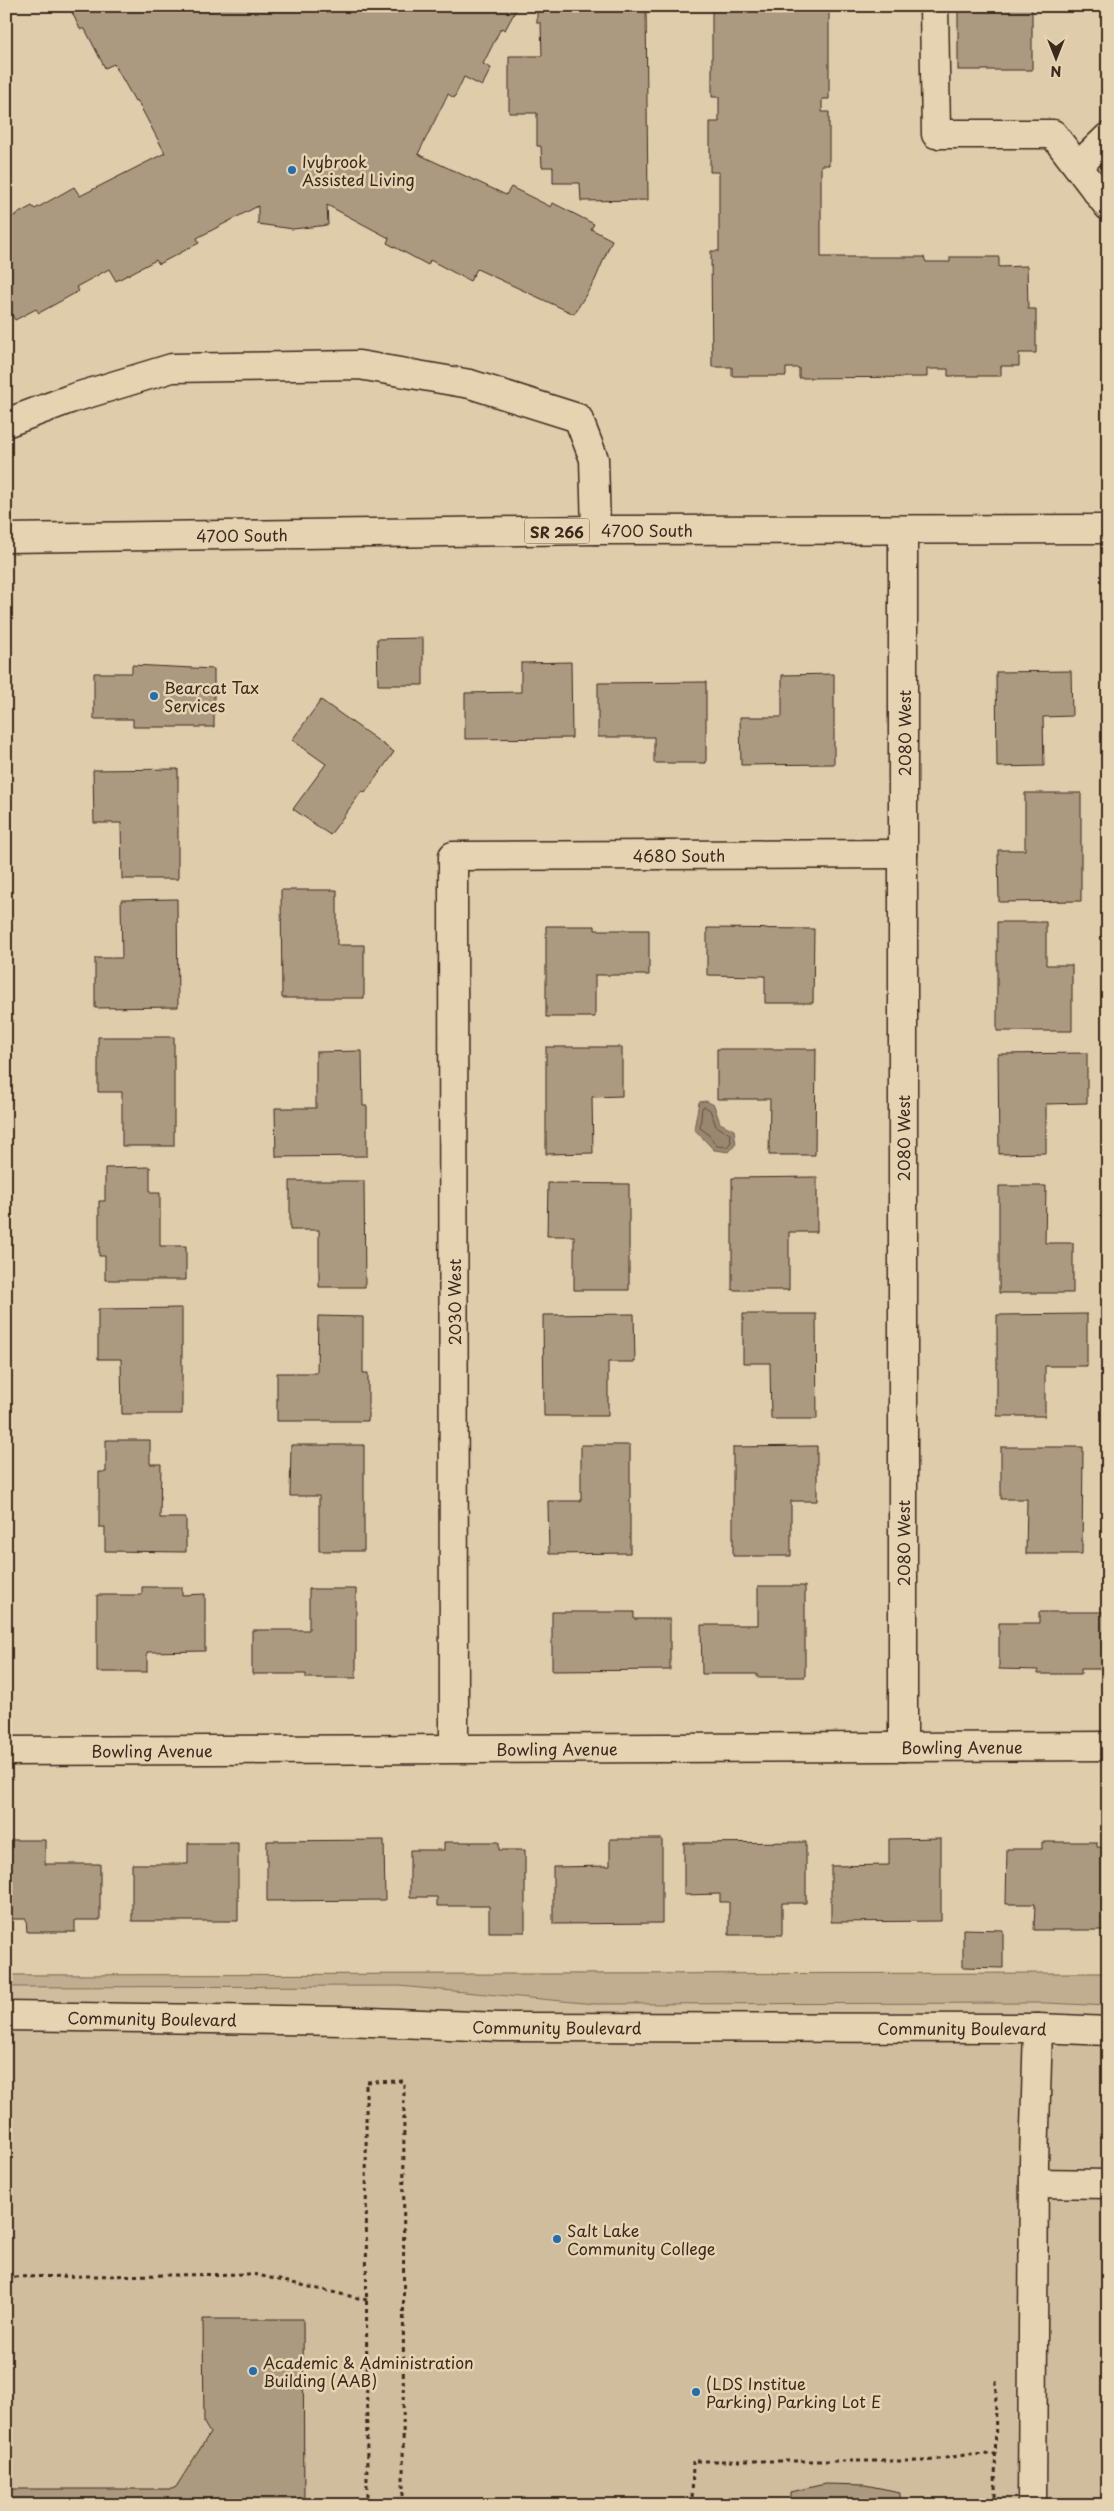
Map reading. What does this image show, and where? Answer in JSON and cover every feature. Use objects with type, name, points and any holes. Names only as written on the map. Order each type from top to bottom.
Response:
[{"type":"street","points":[[934,6],[936,134],[1053,134],[1108,206]]},
{"type":"street","points":[[1078,166],[1108,137]]},
{"type":"street","points":[[6,423],[70,399],[172,368],[359,365],[470,384],[578,418],[594,459],[596,530]]},
{"type":"street","name":"4700 South","points":[[6,538],[596,530],[1108,529]]},
{"type":"street","name":"2080 West","points":[[903,530],[903,1747]]},
{"type":"street","name":"4680 South","points":[[453,856],[903,854]]},
{"type":"street","name":"2030 West","points":[[453,856],[454,1748]]},
{"type":"street","name":"Bowling Avenue","points":[[6,1751],[1108,1746]]},
{"type":"street","name":"Community Boulevard","points":[[6,2016],[345,2021],[500,2027],[1038,2028],[1108,2031]]},
{"type":"street","points":[[1032,2505],[1034,2183],[1038,2028]]},
{"type":"street","points":[[1034,2183],[1108,2184]]},
{"type":"path","points":[[367,2505],[366,2082],[404,2081],[403,2505]]},
{"type":"path","points":[[6,2277],[253,2274],[367,2300]]},
{"type":"path","points":[[692,2505],[693,2461],[926,2461],[965,2455],[995,2454]]},
{"type":"shaded area","name":"Salt Lake Community College","points":[[1108,1972],[1108,2505],[6,2505],[6,1974]]},
{"type":"shaded area","points":[[1108,1973],[1108,2006],[1048,2003],[595,2004],[399,1986],[6,1987],[6,1975]]},
{"type":"water","points":[[706,1101],[714,1105],[720,1123],[734,1130],[736,1144],[729,1152],[714,1150],[694,1129],[699,1102]]},
{"type":"building","name":"Ivybrook Assisted Living","points":[[69,6],[191,6],[192,9],[241,8],[241,6],[518,6],[505,30],[501,28],[483,64],[491,68],[482,86],[464,77],[454,98],[448,94],[418,154],[506,195],[511,187],[551,207],[553,203],[594,224],[591,229],[612,240],[595,280],[574,314],[477,269],[470,281],[430,260],[428,265],[387,243],[389,238],[327,205],[328,225],[293,229],[258,224],[258,206],[197,238],[199,243],[159,264],[156,260],[116,281],[109,269],[76,287],[79,291],[39,313],[36,309],[15,320],[6,306],[6,220],[32,206],[35,209],[74,187],[80,196],[165,153],[137,100],[135,101],[114,64],[105,68],[85,29],[80,29]]},
{"type":"building","points":[[537,6],[646,6],[648,200],[581,201],[580,183],[553,183],[553,167],[542,167],[541,146],[537,146],[537,113],[509,113],[509,56],[542,56],[541,23],[537,23]]},
{"type":"building","points":[[712,6],[829,6],[829,99],[822,99],[822,112],[829,112],[829,165],[821,165],[821,257],[924,257],[926,262],[950,262],[950,257],[999,257],[999,267],[1027,266],[1028,309],[1036,309],[1036,353],[1019,353],[1019,366],[1001,366],[1001,376],[948,376],[948,369],[927,369],[927,377],[799,378],[799,368],[786,368],[786,376],[732,376],[732,367],[712,367],[711,251],[719,251],[719,172],[710,172],[710,122],[719,122],[719,97],[712,97]]},
{"type":"building","points":[[958,6],[1032,6],[1032,70],[958,70]]},
{"type":"building","points":[[423,638],[423,685],[378,685],[377,639]]},
{"type":"building","points":[[571,662],[572,738],[465,739],[465,693],[521,692],[521,663]]},
{"type":"building","name":"Bearcat Tax Services","points":[[132,665],[214,669],[214,727],[133,727],[133,719],[94,719],[94,673],[132,673]]},
{"type":"building","points":[[1071,671],[1072,716],[1043,717],[1044,766],[997,767],[996,672]]},
{"type":"building","points":[[834,674],[834,764],[741,765],[740,717],[782,717],[782,675]]},
{"type":"building","points":[[706,682],[706,763],[654,763],[654,737],[598,737],[598,683]]},
{"type":"building","points":[[321,700],[394,752],[365,793],[362,791],[330,835],[293,809],[326,764],[292,740]]},
{"type":"building","points":[[178,769],[178,879],[122,879],[121,823],[94,823],[93,770]]},
{"type":"building","points":[[1025,793],[1081,793],[1081,901],[999,902],[998,850],[1025,850]]},
{"type":"building","points":[[281,890],[337,890],[337,945],[364,945],[364,998],[282,998]]},
{"type":"building","points":[[177,899],[178,1007],[95,1008],[95,958],[122,958],[121,900]]},
{"type":"building","points":[[997,922],[1046,922],[1046,965],[1072,965],[1072,1031],[997,1031]]},
{"type":"building","points":[[546,926],[595,926],[595,930],[649,930],[649,975],[595,975],[595,1017],[546,1017]]},
{"type":"building","points":[[707,928],[814,929],[813,1003],[765,1003],[765,976],[707,975]]},
{"type":"building","points":[[98,1037],[174,1037],[174,1146],[122,1146],[122,1092],[98,1092]]},
{"type":"building","points":[[546,1047],[622,1047],[622,1096],[592,1097],[593,1153],[546,1154]]},
{"type":"building","points":[[717,1049],[816,1049],[815,1155],[769,1155],[770,1099],[717,1099]]},
{"type":"building","points":[[362,1051],[363,1106],[367,1106],[367,1156],[276,1157],[275,1108],[316,1108],[316,1052]]},
{"type":"building","points":[[1087,1053],[1087,1103],[1046,1104],[1046,1153],[999,1154],[998,1054]]},
{"type":"building","points":[[150,1167],[150,1193],[160,1193],[160,1246],[186,1246],[186,1280],[105,1280],[105,1256],[99,1256],[99,1201],[105,1201],[105,1168]]},
{"type":"building","points":[[817,1177],[817,1232],[789,1232],[789,1290],[732,1290],[732,1178]]},
{"type":"building","points":[[290,1181],[364,1181],[365,1287],[319,1287],[319,1230],[290,1230]]},
{"type":"building","points":[[548,1183],[629,1184],[629,1290],[574,1290],[574,1236],[547,1236]]},
{"type":"building","points":[[999,1186],[1046,1186],[1045,1243],[1073,1243],[1073,1293],[999,1293]]},
{"type":"building","points":[[182,1308],[182,1414],[122,1414],[121,1359],[98,1359],[98,1309]]},
{"type":"building","points":[[634,1314],[635,1362],[608,1362],[608,1416],[544,1416],[543,1315]]},
{"type":"building","points":[[743,1314],[816,1314],[817,1419],[771,1419],[770,1363],[743,1363]]},
{"type":"building","points":[[1087,1314],[1087,1366],[1045,1366],[1045,1416],[997,1416],[997,1315]]},
{"type":"building","points":[[318,1316],[363,1317],[363,1373],[368,1373],[368,1421],[277,1421],[277,1373],[317,1373]]},
{"type":"building","points":[[106,1440],[150,1440],[150,1464],[161,1464],[160,1518],[186,1518],[186,1552],[105,1551],[105,1527],[99,1527],[99,1472],[106,1472]]},
{"type":"building","points":[[291,1445],[364,1445],[364,1551],[319,1551],[319,1496],[290,1496]]},
{"type":"building","points":[[581,1445],[630,1445],[630,1553],[549,1554],[548,1501],[581,1501]]},
{"type":"building","points":[[817,1446],[817,1501],[791,1501],[791,1556],[733,1556],[733,1447]]},
{"type":"building","points":[[1001,1447],[1083,1447],[1082,1554],[1026,1554],[1027,1499],[1001,1499]]},
{"type":"building","points":[[758,1586],[805,1586],[805,1677],[757,1677],[757,1674],[702,1674],[701,1625],[758,1625]]},
{"type":"building","points":[[142,1587],[182,1587],[182,1595],[205,1594],[205,1651],[147,1652],[147,1672],[97,1672],[97,1595],[142,1595]]},
{"type":"building","points":[[309,1589],[356,1589],[356,1678],[306,1678],[306,1674],[252,1674],[252,1630],[309,1630]]},
{"type":"building","points":[[552,1612],[634,1612],[634,1619],[670,1619],[670,1670],[552,1671]]},
{"type":"building","points":[[1039,1612],[1108,1612],[1108,1669],[1081,1669],[1081,1674],[1038,1674],[1038,1670],[999,1669],[999,1623],[1039,1623]]},
{"type":"building","points":[[941,1838],[941,1921],[831,1922],[831,1866],[889,1865],[889,1839]]},
{"type":"building","points":[[610,1839],[662,1839],[662,1923],[553,1924],[553,1867],[610,1866]]},
{"type":"building","points":[[6,1840],[45,1840],[45,1864],[100,1864],[100,1920],[75,1920],[75,1932],[27,1932],[26,1919],[6,1919]]},
{"type":"building","points":[[384,1840],[385,1900],[267,1901],[267,1841]]},
{"type":"building","points":[[444,1842],[499,1842],[499,1850],[525,1850],[525,1932],[489,1932],[489,1906],[437,1906],[437,1897],[410,1897],[410,1850],[444,1850]]},
{"type":"building","points":[[806,1842],[806,1903],[782,1903],[782,1935],[729,1935],[729,1902],[720,1902],[720,1894],[684,1895],[684,1843]]},
{"type":"building","points":[[1042,1842],[1097,1842],[1097,1847],[1108,1848],[1108,1930],[1034,1930],[1035,1904],[1006,1904],[1007,1849],[1042,1849]]},
{"type":"building","points":[[188,1843],[238,1843],[238,1921],[132,1921],[132,1864],[188,1864]]},
{"type":"building","points":[[963,1929],[1003,1930],[1003,1968],[963,1967]]},
{"type":"building","name":"Academic & Administration Building (AAB)","points":[[203,2319],[303,2319],[304,2505],[6,2505],[6,2489],[172,2489],[176,2487],[210,2433],[204,2423]]},
{"type":"building","points":[[825,2484],[865,2485],[900,2492],[900,2501],[943,2502],[943,2505],[747,2505],[747,2502],[790,2502],[790,2492]]},
{"type":"place","name":"Ivybrook Assisted Living","points":[[292,170]]},
{"type":"place","name":"Bearcat Tax Services","points":[[154,696]]},
{"type":"place","name":"Salt Lake Community College","points":[[557,2239]]},
{"type":"place","name":"Academic & Administration Building (AAB)","points":[[253,2371]]},
{"type":"place","name":"(LDS Institue Parking) Parking Lot E","points":[[696,2392]]}]
